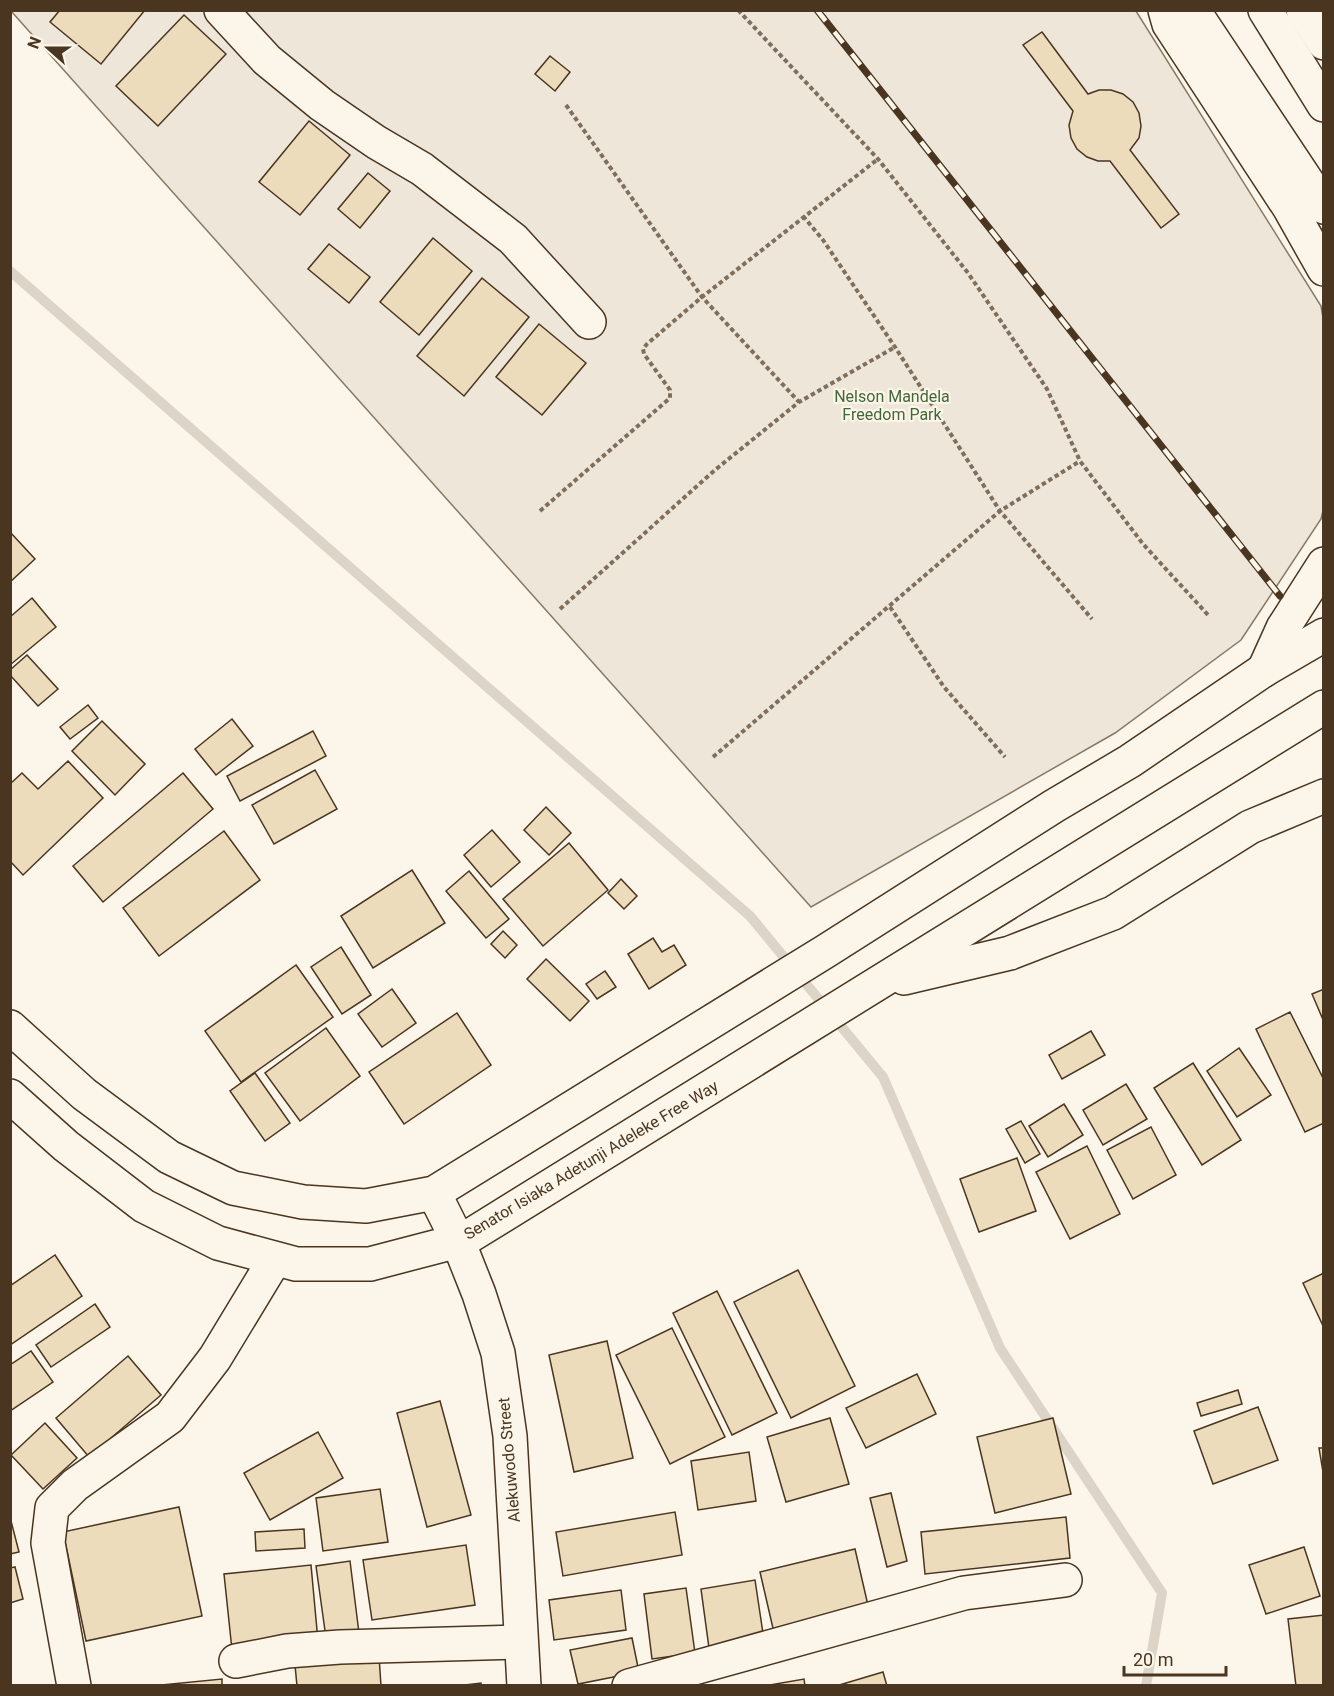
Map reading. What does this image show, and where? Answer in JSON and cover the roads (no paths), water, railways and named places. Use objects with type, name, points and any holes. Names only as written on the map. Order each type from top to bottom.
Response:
[{"type":"main road","points":[[221,10],[267,60],[322,105],[376,142],[422,169],[513,239],[589,322]]},
{"type":"main road","points":[[1165,10],[1169,24],[1289,207],[1323,269]]},
{"type":"main road","points":[[1194,10],[1323,207]]},
{"type":"main road","points":[[1264,10],[1323,105]]},
{"type":"main road","points":[[1303,10],[1323,43]]},
{"type":"main road","points":[[1264,669],[1283,628],[1323,564]]},
{"type":"main road","points":[[10,1027],[84,1094],[169,1157],[233,1188],[303,1202],[366,1206],[434,1193],[826,951],[1054,806],[1130,761],[1264,669],[1323,635]]},
{"type":"main road","name":"Senator Isiaka Adetunji Adeleke Free Way","points":[[10,1096],[66,1146],[144,1206],[218,1243],[296,1264],[370,1264],[458,1241],[468,1237],[873,987],[1323,707]]},
{"type":"main road","points":[[873,987],[1010,953],[1113,914],[1250,827],[1323,796]]},
{"type":"main road","name":"Alekuwodo Street","points":[[434,1193],[458,1241],[479,1294],[498,1353],[510,1436],[524,1686]]},
{"type":"main road","points":[[74,1686],[48,1543],[52,1508],[75,1485],[170,1417],[215,1358],[275,1258]]},
{"type":"main road","points":[[629,1686],[964,1593],[1065,1580]]},
{"type":"main road","points":[[236,1661],[287,1651],[340,1647],[520,1642]]},
{"type":"waterway","points":[[10,271],[750,916],[883,1077],[1000,1348],[1162,1593],[1146,1686]]},
{"type":"railway","points":[[817,10],[1280,596]]},
{"type":"park label","name":"Nelson Mandela Freedom Park","points":[[892,405]]}]
